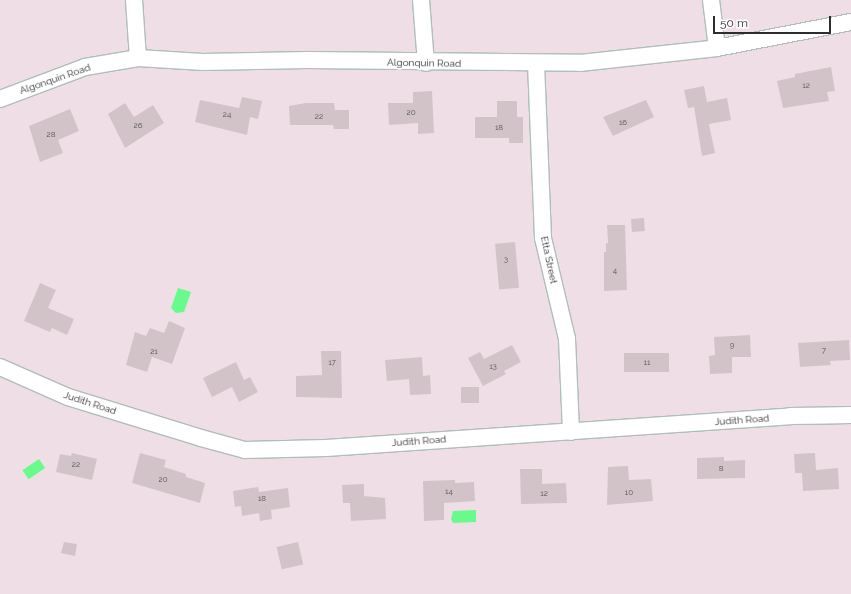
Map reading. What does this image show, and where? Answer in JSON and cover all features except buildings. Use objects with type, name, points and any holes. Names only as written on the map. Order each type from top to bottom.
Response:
[{"type":"street","points":[[134,0],[138,58]]},
{"type":"street","points":[[422,0],[426,63]]},
{"type":"street","points":[[711,0],[717,48]]},
{"type":"street","name":"Algonquin Road","points":[[0,99],[85,67],[138,58],[203,62],[308,60],[426,63],[580,64],[717,48],[851,22]]},
{"type":"street","name":"Etta Street","points":[[536,64],[543,238],[566,339],[571,432]]},
{"type":"street","name":"Judith Road","points":[[0,367],[68,397],[200,438],[245,450],[326,448],[790,416],[851,415]]},
{"type":"shaded area","points":[[178,288],[191,292],[184,312],[176,313],[171,308]]},
{"type":"shaded area","points":[[39,459],[45,468],[29,479],[22,470]]},
{"type":"shaded area","points":[[476,510],[476,522],[453,523],[451,519],[453,511]]}]
